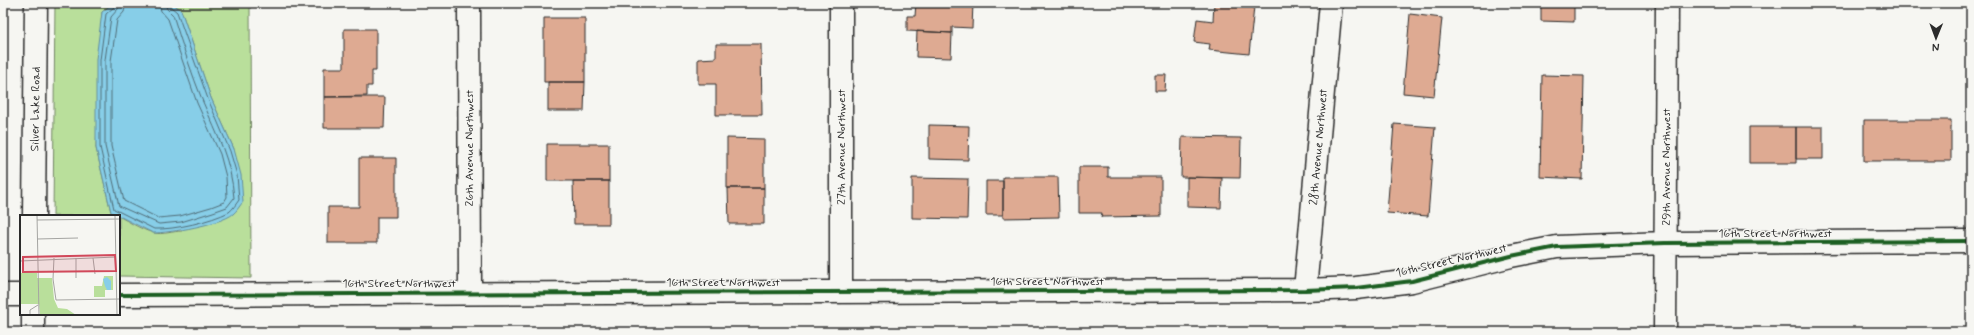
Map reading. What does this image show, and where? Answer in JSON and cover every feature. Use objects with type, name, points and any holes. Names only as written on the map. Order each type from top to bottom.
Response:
[{"type":"street","name":"Silver Lake Road","points":[[34,215],[36,3]]},
{"type":"street","name":"26th Avenue Northwest","points":[[469,3],[470,292]]},
{"type":"street","name":"27th Avenue Northwest","points":[[840,292],[841,3]]},
{"type":"street","name":"28th Avenue Northwest","points":[[1305,290],[1331,3]]},
{"type":"street","name":"29th Avenue Northwest","points":[[1665,332],[1666,3]]},
{"type":"street","name":"16th Street Northwest","points":[[120,295],[470,292],[1305,290],[1356,288],[1412,281],[1496,259],[1557,248],[1665,243],[1971,241]]},
{"type":"street","points":[[3,295],[20,295]]},
{"type":"street","points":[[33,315],[33,332]]},
{"type":"green space","points":[[55,3],[113,3],[102,12],[96,148],[111,212],[116,215],[53,215]]},
{"type":"green space","points":[[172,3],[250,3],[251,278],[120,276],[120,217],[138,227],[154,233],[161,234],[182,231],[234,149],[211,98],[181,10]]},
{"type":"water","points":[[113,3],[172,3],[181,10],[211,98],[234,149],[241,175],[243,202],[234,213],[227,218],[195,227],[153,233],[120,216],[120,215],[111,212],[96,148],[96,59],[102,12]]},
{"type":"building","points":[[916,3],[973,3],[972,28],[952,27],[952,33],[907,31],[907,16],[915,16]]},
{"type":"building","points":[[1214,3],[1254,7],[1249,54],[1209,50],[1210,44],[1194,42],[1197,19],[1213,21]]},
{"type":"building","points":[[1221,3],[1254,3],[1254,7]]},
{"type":"building","points":[[1541,3],[1574,3],[1574,22],[1541,21]]},
{"type":"building","points":[[1410,14],[1442,18],[1434,96],[1403,93]]},
{"type":"building","points":[[544,18],[585,18],[585,82],[544,82]]},
{"type":"building","points":[[344,29],[376,29],[376,71],[372,71],[372,86],[367,86],[367,96],[324,97],[324,68],[344,68]]},
{"type":"building","points":[[917,31],[952,33],[951,58],[916,57]]},
{"type":"building","points":[[716,44],[761,44],[762,115],[716,115],[716,84],[698,84],[698,59],[716,58]]},
{"type":"building","points":[[1155,75],[1166,75],[1165,91],[1155,91]]},
{"type":"building","points":[[1542,75],[1584,76],[1582,179],[1540,177]]},
{"type":"building","points":[[548,82],[585,82],[584,111],[548,111]]},
{"type":"building","points":[[324,97],[385,97],[384,128],[324,128]]},
{"type":"building","points":[[1864,120],[1951,120],[1951,161],[1864,161]]},
{"type":"building","points":[[1394,124],[1435,127],[1428,216],[1387,213]]},
{"type":"building","points":[[929,125],[969,126],[968,160],[929,159]]},
{"type":"building","points":[[1749,127],[1796,127],[1796,163],[1749,163]]},
{"type":"building","points":[[1796,127],[1823,127],[1823,159],[1796,159]]},
{"type":"building","points":[[1182,137],[1241,138],[1240,178],[1181,177]]},
{"type":"building","points":[[727,138],[764,139],[764,188],[727,188]]},
{"type":"building","points":[[547,144],[609,144],[609,181],[547,181]]},
{"type":"building","points":[[359,158],[396,158],[396,217],[377,217],[377,243],[328,243],[328,207],[359,207]]},
{"type":"building","points":[[1079,167],[1108,167],[1108,177],[1161,177],[1161,216],[1101,217],[1102,213],[1079,213]]},
{"type":"building","points":[[1003,177],[1058,177],[1059,217],[1003,218]]},
{"type":"building","points":[[1187,177],[1222,178],[1221,208],[1187,207]]},
{"type":"building","points":[[912,178],[968,179],[967,219],[912,218]]},
{"type":"building","points":[[573,181],[609,181],[609,224],[574,224]]},
{"type":"building","points":[[986,181],[1003,181],[1003,215],[986,215]]},
{"type":"building","points":[[728,188],[764,188],[764,224],[729,224]]},
{"type":"cycle path","points":[[120,295],[1305,290],[1356,288],[1412,281],[1511,256],[1557,247],[1665,243],[1971,241]]}]
